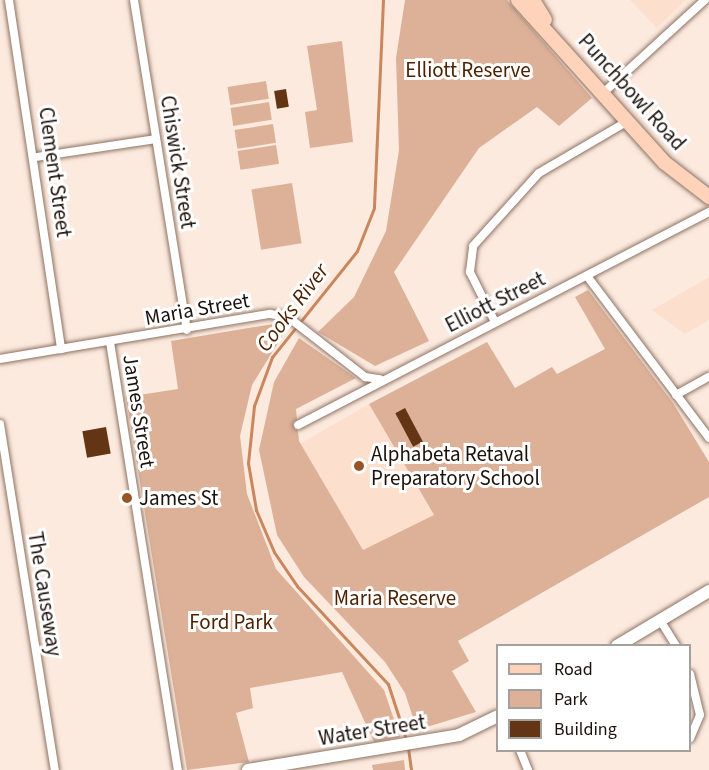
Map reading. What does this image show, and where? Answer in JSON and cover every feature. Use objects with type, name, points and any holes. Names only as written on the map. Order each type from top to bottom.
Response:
[{"type":"main road","name":"Punchbowl Road","points":[[518,0],[553,34],[665,163],[709,197]]},
{"type":"main road","name":"Punchbowl Road","points":[[533,0],[553,34]]},
{"type":"main road","points":[[619,644],[709,591]]},
{"type":"main road","name":"Water Street","points":[[248,770],[459,735],[496,717]]},
{"type":"street","name":"Clement Street","points":[[9,0],[36,157],[62,349]]},
{"type":"street","name":"Chiswick Street","points":[[134,0],[187,330]]},
{"type":"street","points":[[603,93],[705,0]]},
{"type":"street","points":[[495,322],[470,272],[473,246],[539,172],[628,121]]},
{"type":"street","points":[[36,157],[156,139]]},
{"type":"street","name":"Elliott Street","points":[[298,425],[381,379],[709,212]]},
{"type":"street","points":[[587,276],[709,438]]},
{"type":"street","name":"Maria Street","points":[[0,359],[187,330],[270,314],[288,317],[365,377],[381,379]]},
{"type":"street","name":"James Street","points":[[110,342],[178,770]]},
{"type":"street","points":[[676,395],[709,377]]},
{"type":"street","name":"The Causeway","points":[[0,424],[55,770]]},
{"type":"street","points":[[660,620],[675,644]]},
{"type":"street","points":[[691,678],[700,716],[691,736]]},
{"type":"street","points":[[521,752],[528,770]]},
{"type":"shaded area","points":[[630,0],[686,0],[657,28]]},
{"type":"shaded area","points":[[709,277],[709,320],[685,334],[652,310]]},
{"type":"shaded area","name":"Alphabeta Retaval Preparatory School","points":[[369,404],[434,516],[364,556],[300,444]]},
{"type":"green space","name":"Elliott Reserve","points":[[405,0],[507,0],[592,98],[559,126],[537,107],[479,148],[394,272],[429,341],[375,366],[318,332],[354,297],[386,231],[399,150],[396,58]]},
{"type":"green space","points":[[342,41],[353,142],[310,148],[305,112],[317,110],[307,46]]},
{"type":"green space","points":[[266,81],[269,99],[230,105],[227,87]]},
{"type":"green space","points":[[269,102],[272,120],[233,126],[230,108]]},
{"type":"green space","points":[[273,124],[276,143],[237,149],[234,130]]},
{"type":"green space","points":[[276,145],[279,164],[240,170],[237,151]]},
{"type":"green space","points":[[292,183],[302,243],[261,250],[252,189]]},
{"type":"green space","name":"Maria Reserve","points":[[588,290],[673,403],[709,462],[709,497],[458,641],[469,661],[452,671],[476,712],[417,730],[405,693],[385,662],[304,577],[277,535],[259,450],[274,382],[299,338],[356,378],[296,409],[299,441],[363,550],[434,515],[369,404],[487,342],[515,388],[552,367],[557,374],[605,349],[575,297]]},
{"type":"green space","name":"Ford Park","points":[[285,322],[289,325],[252,385],[240,436],[247,494],[276,569],[384,690],[400,737],[374,742],[342,672],[250,688],[253,708],[236,713],[249,762],[187,770],[126,397],[178,389],[171,341]]},
{"type":"green space","points":[[404,760],[405,770],[373,770],[372,765]]},
{"type":"building","points":[[286,89],[289,107],[277,109],[274,91]]},
{"type":"building","points":[[405,408],[423,442],[413,447],[395,413]]},
{"type":"building","points":[[106,427],[111,454],[87,458],[82,431]]},
{"type":"waterway","name":"Cooks River","points":[[383,0],[374,208],[357,251],[272,357],[254,406],[248,463],[256,510],[274,552],[297,586],[388,684],[407,742]]},
{"type":"waterway","name":"Cooks River","points":[[408,748],[411,770]]},
{"type":"place","name":"Alphabeta Retaval Preparatory School","points":[[359,466]]},
{"type":"place","name":"James St","points":[[127,498]]}]
